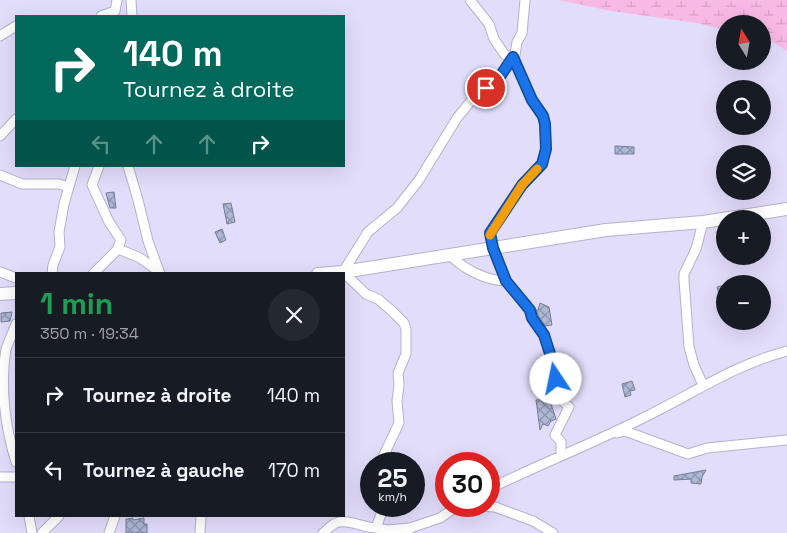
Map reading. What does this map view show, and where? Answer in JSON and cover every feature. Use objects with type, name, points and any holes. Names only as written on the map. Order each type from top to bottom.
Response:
[{"type":"street","points":[[104,15],[115,11],[116,0]]},
{"type":"street","points":[[131,0],[132,15]]},
{"type":"street","points":[[470,0],[489,24],[494,39],[505,55],[513,57]]},
{"type":"street","points":[[343,272],[368,232],[396,208],[419,180],[457,118],[471,101],[501,75],[513,57],[517,42],[522,33],[525,0]]},
{"type":"street","points":[[0,36],[15,27]]},
{"type":"street","points":[[513,57],[532,100],[543,116],[546,149],[542,164],[522,185],[490,233],[493,248],[506,281],[530,310],[532,318],[544,335],[554,366],[556,379],[554,393],[569,407],[555,435],[561,442],[561,456]]},
{"type":"street","points":[[0,136],[15,120]]},
{"type":"street","points":[[52,272],[53,265],[59,254],[59,232],[75,167]]},
{"type":"street","points":[[95,272],[117,250],[122,240],[109,222],[92,185],[99,167]]},
{"type":"street","points":[[128,167],[145,233],[159,272]]},
{"type":"street","points":[[0,175],[22,184],[59,184],[69,187]]},
{"type":"street","points":[[345,272],[606,230],[703,222],[787,209]]},
{"type":"street","points":[[703,222],[696,249],[684,274],[689,348],[703,385]]},
{"type":"street","points":[[117,250],[140,258],[159,272]]},
{"type":"street","points":[[450,255],[462,265],[478,274],[496,281],[506,281]]},
{"type":"street","points":[[0,272],[15,278]]},
{"type":"street","points":[[345,276],[366,294],[378,299],[392,311],[404,323],[406,329],[406,354],[398,373],[397,401],[399,423],[385,452]]},
{"type":"street","points":[[0,294],[15,293]]},
{"type":"street","points":[[15,327],[6,350],[0,384],[1,402],[15,459]]},
{"type":"street","points":[[500,484],[607,436],[654,413],[703,385],[767,356],[787,351]]},
{"type":"street","points":[[607,436],[625,431],[688,454],[707,448],[787,440]]},
{"type":"street","points":[[0,477],[15,477]]},
{"type":"street","points":[[500,509],[533,521],[553,533]]},
{"type":"street","points":[[29,517],[32,533]]},
{"type":"street","points":[[42,533],[58,517]]},
{"type":"street","points":[[109,533],[115,517]]},
{"type":"street","points":[[200,533],[201,517]]},
{"type":"street","points":[[376,528],[380,517]]},
{"type":"street","points":[[323,533],[337,522],[348,522],[367,528],[387,530],[412,527],[441,517]]},
{"type":"street","points":[[403,533],[412,527]]},
{"type":"green space","points":[[558,0],[787,0],[787,51],[771,41],[771,15],[716,15],[716,28],[697,23],[611,11]]},
{"type":"building","points":[[615,146],[634,147],[634,154],[615,154]]},
{"type":"building","points":[[114,192],[116,208],[110,208],[106,193]]},
{"type":"building","points":[[231,203],[235,222],[227,224],[223,204]]},
{"type":"building","points":[[222,229],[226,240],[220,243],[215,232]]},
{"type":"building","points":[[540,303],[549,307],[552,325],[545,326],[538,315],[536,310],[538,310]]},
{"type":"building","points":[[12,312],[10,321],[1,322],[1,313]]},
{"type":"building","points":[[632,381],[635,390],[630,391],[631,395],[625,397],[622,384]]},
{"type":"building","points":[[546,399],[546,402],[551,404],[556,419],[551,421],[548,426],[543,424],[540,430],[536,400]]},
{"type":"building","points":[[706,470],[701,484],[691,483],[691,479],[674,480],[674,476]]},
{"type":"building","points":[[133,518],[133,520],[144,518],[144,524],[147,524],[147,533],[126,533],[126,519]]},
{"type":"slow traffic","points":[[490,235],[497,221],[511,204],[522,185],[537,169]]},
{"type":"route","points":[[486,88],[501,75],[513,57],[532,100],[543,116],[545,124],[546,149],[542,164],[522,185],[490,233],[493,248],[506,281],[530,310],[532,318],[544,335],[556,379]]}]
